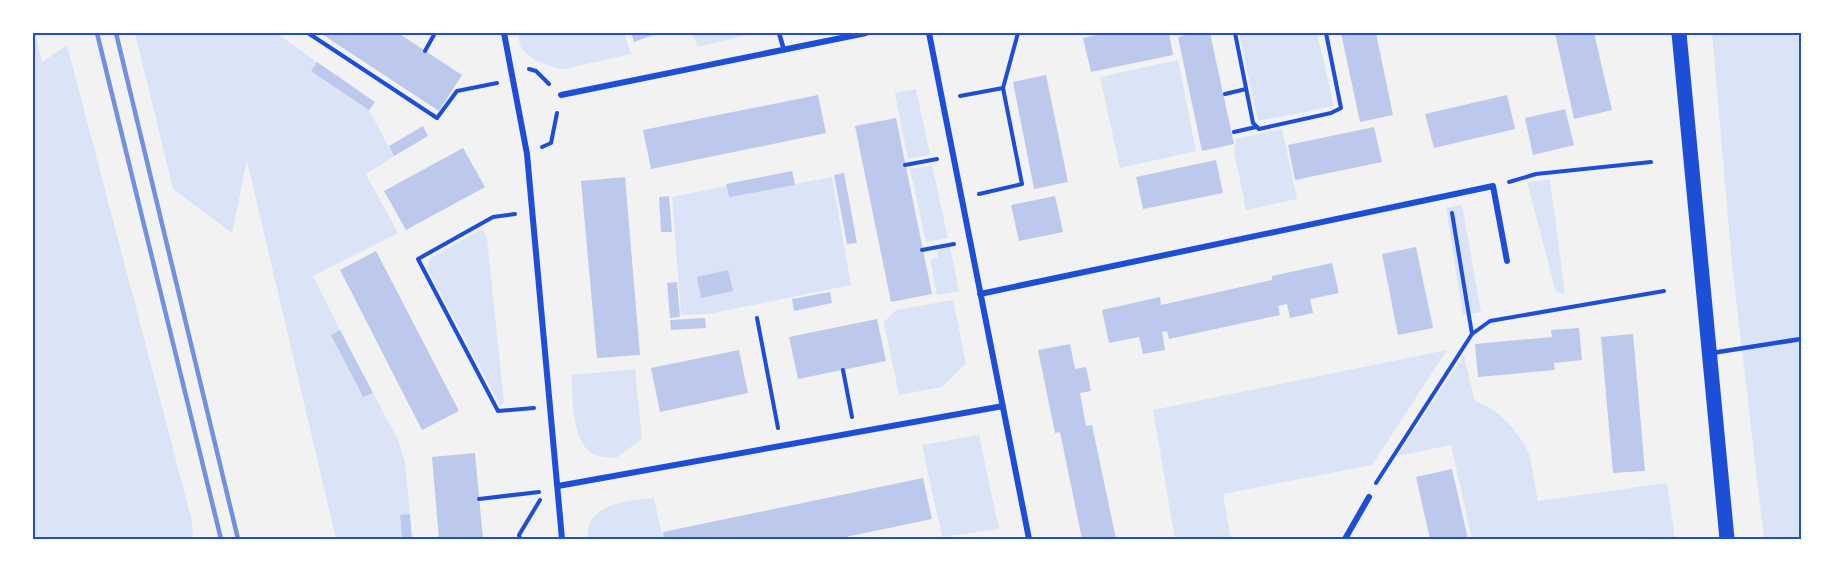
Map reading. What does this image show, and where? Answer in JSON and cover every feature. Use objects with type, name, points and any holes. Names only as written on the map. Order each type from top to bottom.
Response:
[{"type":"main road","points":[[1679,33],[1727,539]]},
{"type":"street","points":[[504,33],[527,154],[562,539]]},
{"type":"street","points":[[561,95],[866,33]]},
{"type":"street","points":[[928,33],[1029,539]]},
{"type":"street","points":[[980,294],[1494,186],[1507,261]]},
{"type":"street","points":[[558,486],[1003,406]]},
{"type":"street","points":[[1345,539],[1369,497]]},
{"type":"lane","points":[[779,33],[784,50]]},
{"type":"lane","points":[[1709,353],[1801,339]]},
{"type":"path","points":[[308,33],[436,118],[457,91],[513,80]]},
{"type":"path","points":[[425,51],[435,33]]},
{"type":"path","points":[[961,198],[1022,184],[1003,88],[1018,33]]},
{"type":"path","points":[[1235,33],[1253,123],[1259,129],[1331,113],[1341,108],[1326,33]]},
{"type":"path","points":[[942,100],[1003,88]]},
{"type":"path","points":[[1225,94],[1246,89]]},
{"type":"path","points":[[1234,132],[1257,126]]},
{"type":"path","points":[[905,165],[953,156]]},
{"type":"path","points":[[1494,186],[1536,174],[1651,162]]},
{"type":"path","points":[[1449,196],[1472,334]]},
{"type":"path","points":[[533,212],[493,217],[418,259],[498,411],[550,406]]},
{"type":"path","points":[[922,250],[970,241]]},
{"type":"path","points":[[1369,497],[1384,469],[1472,334],[1490,321],[1664,291]]},
{"type":"path","points":[[757,318],[782,446]]},
{"type":"path","points":[[843,370],[855,432]]},
{"type":"path","points":[[530,408],[531,418]]},
{"type":"path","points":[[519,539],[519,535],[540,500],[537,482]]},
{"type":"path","points":[[479,499],[538,492]]},
{"type":"shaded area","points":[[33,33],[35,33],[42,62],[67,45],[192,521],[193,539],[33,539]]},
{"type":"shaded area","points":[[135,33],[276,33],[317,62],[312,71],[369,110],[394,156],[366,174],[398,233],[313,276],[340,330],[331,335],[363,397],[373,393],[398,440],[405,462],[410,514],[400,515],[402,539],[336,539],[247,161],[232,233],[173,189]]},
{"type":"shaded area","points":[[518,33],[624,33],[631,54],[564,69],[547,65],[529,56],[520,46]]},
{"type":"shaded area","points":[[692,33],[747,33],[747,35],[698,47]]},
{"type":"shaded area","points":[[1239,33],[1317,33],[1334,106],[1258,121]]},
{"type":"shaded area","points":[[1712,33],[1801,33],[1801,539],[1764,539],[1732,264]]},
{"type":"shaded area","points":[[1178,60],[1196,151],[1120,168],[1100,77]]},
{"type":"shaded area","points":[[916,89],[930,155],[908,159],[895,93]]},
{"type":"shaded area","points":[[1282,129],[1297,199],[1246,210],[1234,151],[1236,139]]},
{"type":"shaded area","points":[[932,165],[948,238],[926,242],[910,169]]},
{"type":"shaded area","points":[[832,177],[851,285],[709,314],[681,315],[672,197],[726,186],[729,196]]},
{"type":"shaded area","points":[[1550,179],[1565,294],[1556,292],[1527,182]]},
{"type":"shaded area","points":[[1462,205],[1481,312],[1463,315],[1446,208]]},
{"type":"shaded area","points":[[482,229],[487,238],[504,402],[500,405],[427,268],[432,257]]},
{"type":"shaded area","points":[[950,247],[959,291],[937,295],[930,259],[938,258],[937,250]]},
{"type":"shaded area","points":[[953,300],[966,363],[942,387],[899,395],[884,322],[896,310]]},
{"type":"shaded area","points":[[1447,350],[1372,465],[1223,494],[1231,539],[1175,539],[1153,410]]},
{"type":"shaded area","points":[[1464,355],[1475,402],[1498,414],[1521,438],[1526,447],[1538,501],[1667,483],[1675,539],[1472,539],[1451,445],[1397,456]]},
{"type":"shaded area","points":[[635,369],[642,439],[616,458],[593,454],[586,448],[577,430],[571,375]]},
{"type":"shaded area","points":[[979,435],[999,529],[942,537],[922,445]]},
{"type":"shaded area","points":[[654,498],[663,539],[587,539],[591,520],[603,509],[620,503]]},
{"type":"building","points":[[320,33],[398,33],[462,75],[439,111]]},
{"type":"building","points":[[631,33],[659,33],[634,42]]},
{"type":"building","points":[[1106,33],[1169,33],[1173,55],[1091,72],[1083,38]]},
{"type":"building","points":[[1194,33],[1210,33],[1234,144],[1202,151],[1178,37]]},
{"type":"building","points":[[1341,33],[1376,33],[1393,115],[1360,122]]},
{"type":"building","points":[[1555,33],[1594,33],[1612,110],[1574,119]]},
{"type":"building","points":[[317,62],[375,102],[369,110],[311,71]]},
{"type":"building","points":[[1046,75],[1068,182],[1034,189],[1013,82]]},
{"type":"building","points":[[818,95],[826,133],[651,169],[643,130]]},
{"type":"building","points":[[1507,95],[1515,129],[1434,148],[1425,114]]},
{"type":"building","points":[[1565,109],[1574,145],[1533,155],[1525,118]]},
{"type":"building","points":[[896,118],[932,294],[891,302],[855,126]]},
{"type":"building","points":[[423,126],[428,136],[394,156],[389,146]]},
{"type":"building","points":[[1374,127],[1382,162],[1295,180],[1288,145]]},
{"type":"building","points":[[463,148],[485,187],[406,230],[384,191]]},
{"type":"building","points":[[1216,160],[1223,193],[1143,209],[1136,177]]},
{"type":"building","points":[[792,171],[795,185],[729,197],[726,184]]},
{"type":"building","points":[[844,173],[857,243],[847,244],[834,175]]},
{"type":"building","points":[[625,177],[640,355],[597,358],[581,181]]},
{"type":"building","points":[[669,196],[672,232],[661,232],[659,197]]},
{"type":"building","points":[[1055,196],[1063,232],[1019,241],[1011,205]]},
{"type":"building","points":[[1416,247],[1433,328],[1398,335],[1382,254]]},
{"type":"building","points":[[376,251],[459,411],[422,430],[340,270]]},
{"type":"building","points":[[1332,263],[1339,293],[1310,299],[1313,313],[1290,318],[1287,304],[1278,306],[1280,315],[1169,339],[1167,331],[1162,332],[1165,350],[1143,354],[1139,337],[1109,343],[1102,310],[1160,297],[1161,305],[1272,280],[1272,276]]},
{"type":"building","points":[[728,270],[733,291],[701,298],[697,277]]},
{"type":"building","points":[[677,282],[680,317],[670,318],[667,283]]},
{"type":"building","points":[[830,292],[832,303],[794,311],[792,299]]},
{"type":"building","points":[[705,318],[706,328],[671,330],[670,320]]},
{"type":"building","points":[[877,319],[886,361],[798,379],[789,337]]},
{"type":"building","points":[[1579,328],[1582,360],[1554,363],[1555,370],[1478,377],[1475,344],[1552,337],[1551,330]]},
{"type":"building","points":[[340,330],[373,393],[363,397],[331,335]]},
{"type":"building","points":[[1633,334],[1645,471],[1613,473],[1601,337]]},
{"type":"building","points":[[1070,344],[1075,369],[1086,367],[1091,391],[1080,393],[1086,426],[1092,425],[1116,539],[1082,539],[1060,432],[1055,433],[1038,350]]},
{"type":"building","points":[[739,350],[748,393],[660,412],[651,368]]},
{"type":"building","points":[[475,453],[483,539],[439,539],[432,457]]},
{"type":"building","points":[[1452,469],[1468,539],[1430,539],[1416,477]]},
{"type":"building","points":[[923,478],[932,519],[836,539],[664,539],[663,532]]},
{"type":"building","points":[[410,514],[412,539],[402,539],[400,515]]},
{"type":"railway","points":[[97,33],[221,539]]},
{"type":"railway","points":[[116,33],[238,539]]}]
